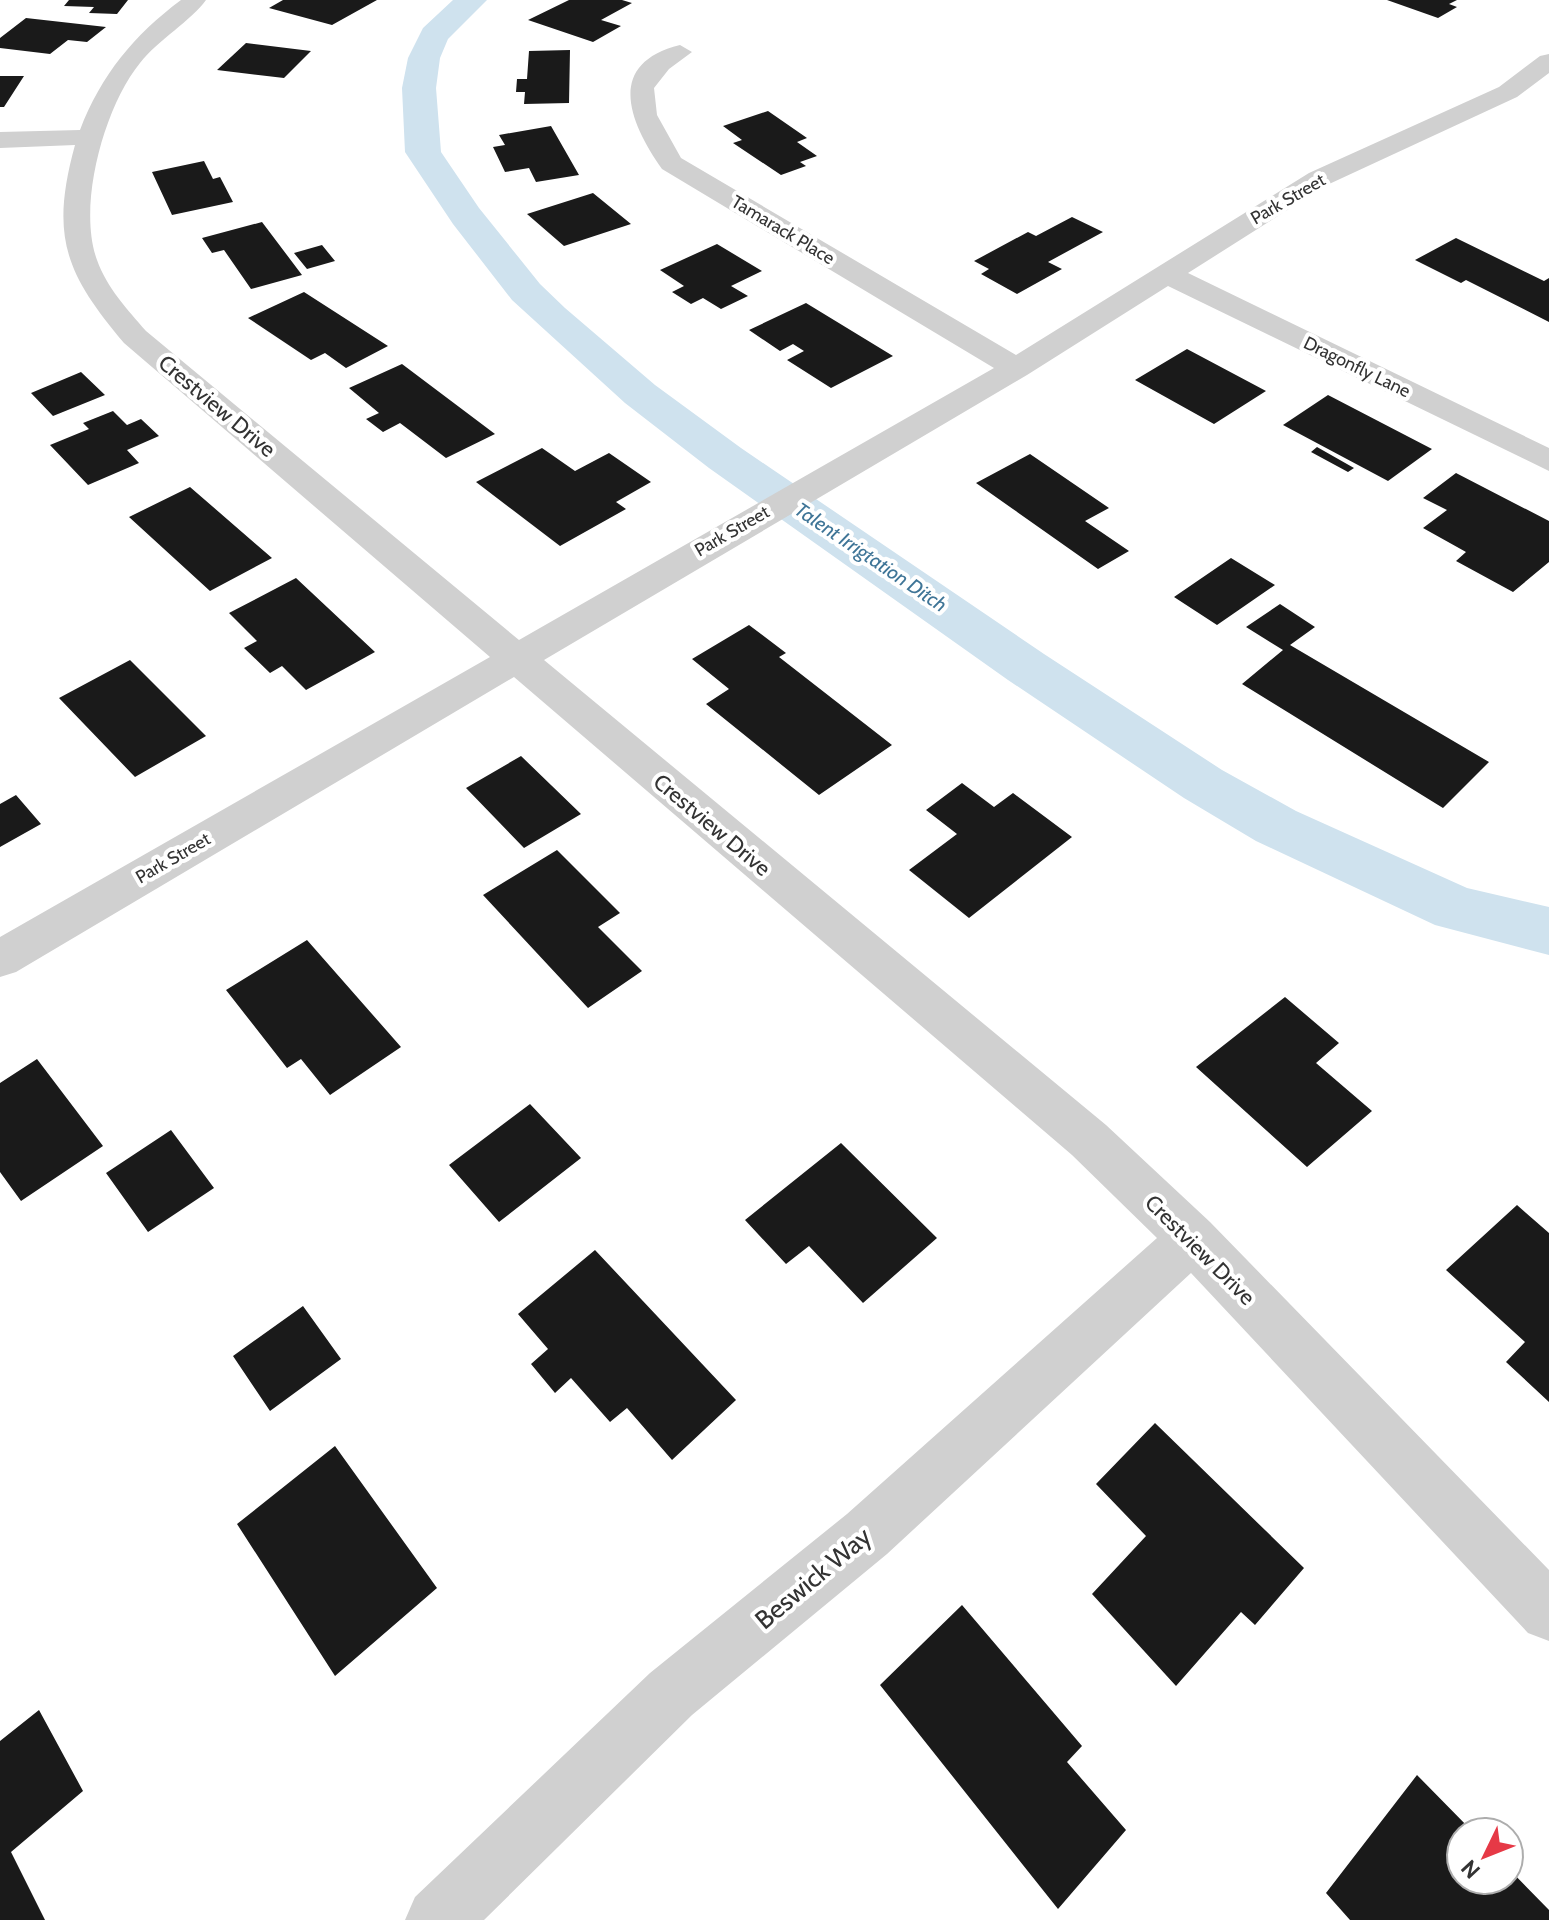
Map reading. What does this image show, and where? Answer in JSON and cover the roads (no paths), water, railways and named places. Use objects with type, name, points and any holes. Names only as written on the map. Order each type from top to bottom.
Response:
[{"type":"street","name":"Crestview Drive","points":[[195,0],[157,32],[121,70],[106,93],[87,137],[75,225],[83,262],[109,307],[135,337],[1089,1140],[1192,1239],[1549,1612]]},
{"type":"street","name":"Tamarack Place","points":[[680,52],[651,68],[643,78],[640,90],[641,104],[671,163],[1016,368]]},
{"type":"street","name":"Park Street","points":[[0,959],[1016,368],[1318,179],[1439,127],[1520,86],[1549,61]]},
{"type":"street","points":[[0,140],[87,137]]},
{"type":"street","name":"Dragonfly Lane","points":[[1165,273],[1549,461]]},
{"type":"street","name":"Beswick Way","points":[[438,1920],[671,1694],[867,1534],[1192,1239]]},
{"type":"waterway","name":"Talent Irrigtation Ditch","points":[[471,0],[434,35],[424,58],[419,88],[423,152],[466,216],[526,292],[640,394],[725,458],[1026,667],[1203,784],[1276,826],[1456,909],[1549,931]]}]
